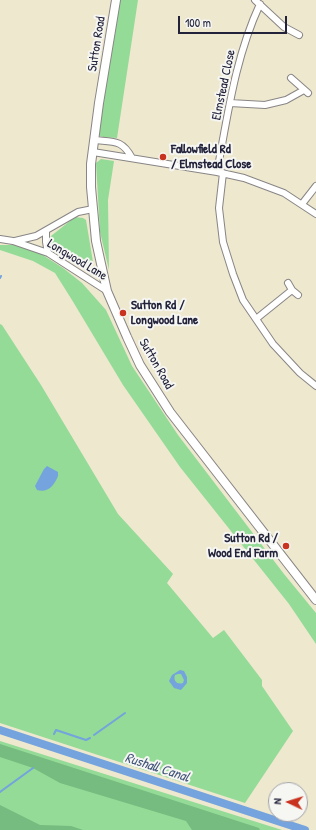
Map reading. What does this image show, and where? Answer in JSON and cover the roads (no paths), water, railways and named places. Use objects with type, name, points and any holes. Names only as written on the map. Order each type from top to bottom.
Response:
[{"type":"main road","name":"Sutton Road","points":[[116,0],[92,152],[91,172],[96,241],[107,291],[140,365],[170,412],[316,600]]},
{"type":"street","points":[[258,2],[284,27],[299,35]]},
{"type":"street","name":"Elmstead Close","points":[[258,2],[236,72],[220,173],[219,208],[224,242],[233,274],[243,300],[273,344],[300,373],[316,386]]},
{"type":"street","points":[[230,103],[265,106],[306,92],[290,78]]},
{"type":"street","points":[[94,140],[120,143],[132,158]]},
{"type":"street","points":[[92,152],[244,178],[284,193],[316,214]]},
{"type":"street","points":[[302,204],[316,186]]},
{"type":"street","name":"Longwood Lane","points":[[13,241],[36,236],[78,212],[93,209]]},
{"type":"street","points":[[46,231],[48,253]]},
{"type":"street","name":"Longwood Lane","points":[[0,239],[13,241],[48,253],[107,291]]},
{"type":"street","points":[[288,283],[292,290],[298,295]]},
{"type":"street","points":[[256,319],[292,290]]},
{"type":"water","points":[[47,466],[58,472],[58,476],[55,483],[47,490],[37,490],[35,486]]},
{"type":"water","points":[[180,670],[184,671],[187,677],[187,683],[181,690],[174,688],[169,681],[172,675]],"holes":[[[181,674],[184,680],[183,683],[177,683],[175,681],[175,675]]]},
{"type":"waterway","points":[[94,735],[125,713]]},
{"type":"waterway","name":"Rushall Canal","points":[[0,730],[305,830]]},
{"type":"waterway","points":[[54,734],[56,730],[86,740],[90,738]]},
{"type":"waterway","points":[[0,792],[33,768]]},
{"type":"place","name":"Fallowfield Rd / Elmstead Close","points":[[163,157]]},
{"type":"place","name":"Sutton Rd / Longwood Lane","points":[[123,313]]},
{"type":"place","name":"Sutton Rd / Wood End Farm","points":[[286,546]]}]
